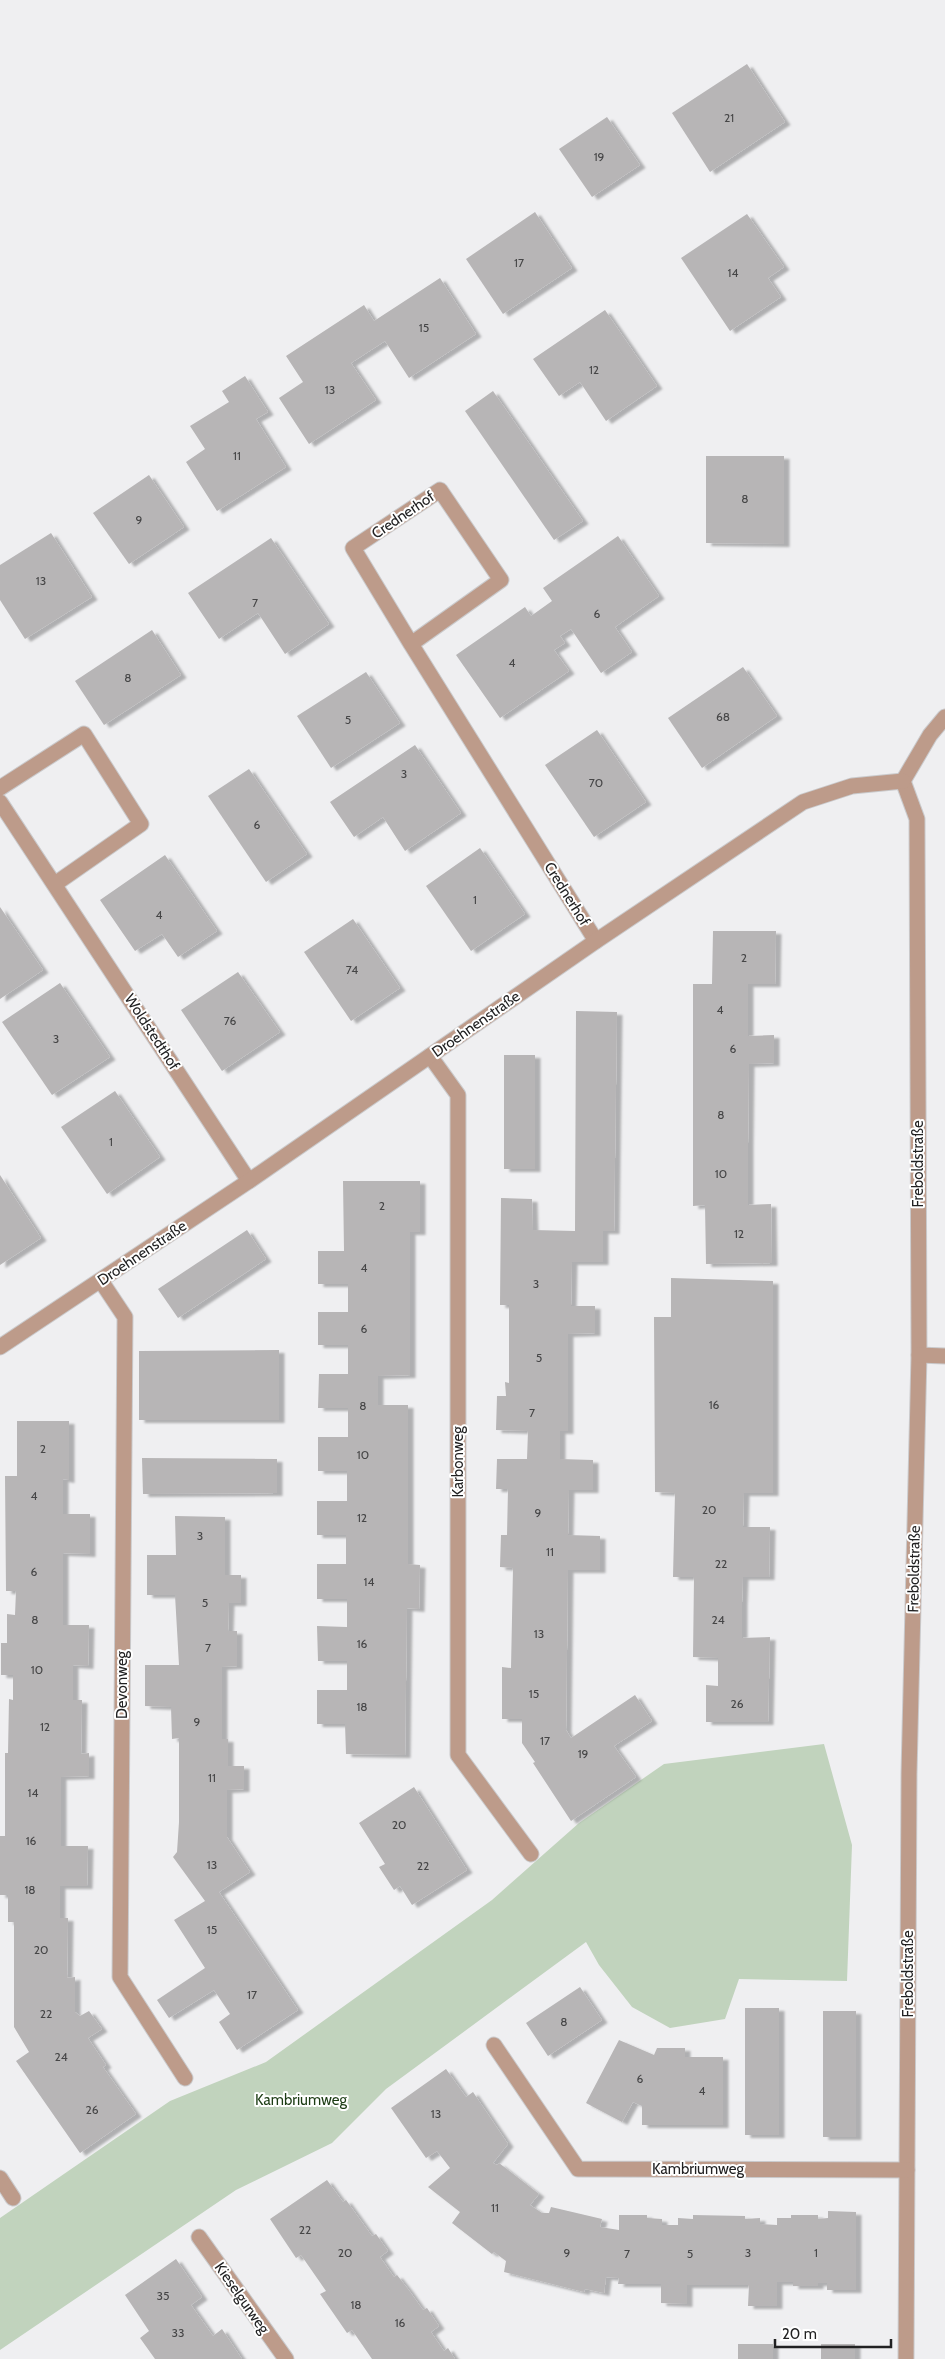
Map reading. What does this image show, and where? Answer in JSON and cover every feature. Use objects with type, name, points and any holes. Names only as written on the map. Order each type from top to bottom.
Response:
[{"type":"street","name":"Crednerhof","points":[[411,644],[501,580],[440,490],[353,548],[411,644],[596,941]]},
{"type":"street","points":[[904,781],[930,735],[945,717]]},
{"type":"street","points":[[0,788],[84,734],[141,824],[55,884]]},
{"type":"street","name":"Droehnenstraße","points":[[0,1347],[249,1181],[596,941],[803,802],[852,786],[904,781]]},
{"type":"street","name":"Freboldstraße","points":[[904,781],[917,818],[919,1355],[909,1774],[906,2359]]},
{"type":"street","name":"Woldstedthof","points":[[0,802],[249,1181]]},
{"type":"street","name":"Karbonweg","points":[[430,1056],[458,1095],[458,1755],[531,1854]]},
{"type":"street","name":"Devonweg","points":[[101,1281],[125,1317],[120,1977],[185,2078]]},
{"type":"street","points":[[919,1355],[945,1356]]},
{"type":"street","name":"Kambriumweg","points":[[494,2045],[578,2169],[907,2170]]},
{"type":"street","points":[[0,2178],[12,2198]]},
{"type":"street","name":"Kieselgurweg","points":[[199,2236],[286,2359]]},
{"type":"green space","points":[[824,1744],[852,1845],[847,1981],[739,1979],[725,2019],[670,2028],[632,2007],[599,1965],[586,1942],[386,2089],[332,2143],[236,2190],[0,2350],[0,2218],[170,2101],[266,2062],[492,1900],[579,1823],[664,1764]]},
{"type":"building","points":[[747,64],[785,122],[710,172],[672,113]]},
{"type":"building","points":[[607,117],[640,165],[592,197],[559,149]]},
{"type":"building","points":[[535,212],[572,268],[503,314],[466,259]]},
{"type":"building","points":[[747,214],[784,267],[768,278],[781,297],[730,331],[681,258]]},
{"type":"building","points":[[440,278],[476,334],[409,378],[385,341],[351,363],[376,400],[309,444],[279,398],[303,382],[286,356],[364,305],[374,321]]},
{"type":"building","points":[[605,310],[657,386],[606,421],[580,382],[559,396],[533,359]]},
{"type":"building","points":[[245,376],[268,412],[256,419],[286,467],[217,511],[186,462],[205,449],[190,426],[229,402],[222,391]]},
{"type":"building","points":[[493,391],[583,521],[554,540],[465,411]]},
{"type":"building","points":[[706,456],[784,456],[784,544],[706,543]]},
{"type":"building","points":[[149,475],[184,527],[129,564],[93,513]]},
{"type":"building","points":[[51,533],[92,597],[25,639],[0,600],[0,565]]},
{"type":"building","points":[[618,536],[659,596],[615,627],[632,652],[601,673],[571,629],[560,636],[565,643],[554,650],[569,671],[500,718],[456,655],[525,607],[531,616],[552,601],[543,588]]},
{"type":"building","points":[[271,538],[329,624],[285,654],[258,613],[219,639],[188,593]]},
{"type":"building","points":[[152,630],[181,675],[104,725],[75,681]]},
{"type":"building","points":[[743,667],[777,716],[702,768],[668,718]]},
{"type":"building","points":[[366,672],[400,723],[331,768],[297,716]]},
{"type":"building","points":[[597,730],[646,802],[594,837],[545,765]]},
{"type":"building","points":[[415,745],[461,813],[405,851],[383,817],[354,837],[330,802]]},
{"type":"building","points":[[249,769],[307,854],[266,882],[208,796]]},
{"type":"building","points":[[480,848],[525,914],[471,951],[426,886]]},
{"type":"building","points":[[165,855],[217,931],[178,957],[162,934],[135,951],[100,900]]},
{"type":"building","points":[[0,907],[43,970],[0,999]]},
{"type":"building","points":[[353,919],[400,988],[351,1021],[304,952]]},
{"type":"building","points":[[713,931],[776,931],[775,984],[748,984],[748,1036],[774,1035],[774,1063],[749,1064],[748,1143],[748,1205],[771,1204],[772,1263],[706,1264],[705,1205],[693,1206],[693,984],[712,984]]},
{"type":"building","points":[[238,972],[280,1032],[222,1071],[181,1010]]},
{"type":"building","points":[[60,983],[110,1057],[52,1095],[2,1022]]},
{"type":"building","points":[[576,1011],[617,1012],[614,1231],[603,1231],[603,1262],[572,1262],[571,1306],[595,1306],[595,1333],[568,1334],[568,1431],[560,1431],[560,1459],[593,1460],[593,1490],[569,1490],[568,1535],[600,1536],[600,1570],[568,1570],[566,1730],[571,1738],[635,1695],[652,1721],[614,1746],[636,1777],[571,1821],[522,1743],[522,1719],[502,1719],[502,1667],[511,1668],[513,1568],[500,1567],[501,1535],[507,1535],[508,1489],[496,1489],[497,1459],[527,1459],[528,1431],[496,1430],[497,1396],[506,1396],[505,1382],[509,1383],[509,1305],[500,1305],[501,1198],[532,1199],[533,1230],[575,1231]]},
{"type":"building","points":[[504,1055],[535,1055],[535,1169],[504,1169]]},
{"type":"building","points":[[115,1091],[160,1157],[107,1194],[61,1127]]},
{"type":"building","points":[[0,1175],[41,1238],[0,1265]]},
{"type":"building","points":[[343,1181],[420,1181],[420,1232],[410,1232],[410,1375],[378,1376],[378,1405],[408,1405],[408,1564],[420,1565],[419,1609],[407,1608],[405,1755],[346,1754],[345,1724],[317,1724],[317,1690],[347,1690],[347,1661],[318,1661],[317,1626],[347,1627],[347,1599],[317,1599],[317,1564],[346,1564],[346,1535],[317,1535],[317,1501],[347,1501],[347,1471],[318,1471],[318,1437],[348,1437],[348,1408],[318,1408],[319,1374],[348,1374],[348,1345],[318,1345],[318,1312],[348,1312],[348,1284],[318,1284],[318,1251],[344,1251]]},
{"type":"building","points":[[247,1230],[266,1259],[178,1318],[158,1289]]},
{"type":"building","points":[[671,1278],[773,1281],[773,1493],[744,1493],[743,1527],[770,1527],[769,1577],[743,1577],[742,1602],[742,1638],[770,1637],[768,1722],[706,1722],[706,1685],[718,1686],[718,1658],[693,1657],[694,1577],[673,1577],[675,1493],[655,1492],[654,1317],[671,1317]]},
{"type":"building","points":[[279,1350],[279,1420],[139,1420],[139,1351]]},
{"type":"building","points":[[17,1421],[69,1421],[69,1480],[63,1479],[63,1514],[90,1514],[90,1554],[63,1553],[63,1625],[89,1625],[88,1666],[73,1665],[73,1700],[82,1700],[81,1754],[89,1753],[89,1776],[61,1777],[61,1846],[88,1846],[87,1886],[60,1886],[60,1918],[68,1918],[67,1978],[75,1977],[75,2012],[80,2016],[89,2011],[102,2029],[88,2038],[106,2065],[103,2067],[136,2114],[80,2153],[16,2061],[29,2052],[14,2027],[14,1922],[8,1922],[8,1895],[0,1895],[0,1836],[5,1836],[5,1753],[8,1753],[9,1699],[13,1700],[13,1675],[1,1675],[1,1643],[7,1643],[7,1614],[15,1615],[16,1591],[6,1591],[5,1476],[17,1476]]},
{"type":"building","points":[[142,1458],[277,1459],[277,1493],[143,1494]]},
{"type":"building","points":[[175,1516],[225,1517],[225,1575],[241,1575],[241,1603],[229,1603],[228,1631],[237,1631],[237,1666],[222,1667],[222,1739],[228,1739],[228,1766],[244,1766],[244,1789],[227,1790],[227,1837],[250,1872],[219,1892],[298,2010],[237,2050],[219,2022],[230,2014],[214,1990],[169,2018],[157,2000],[205,1968],[174,1920],[205,1901],[173,1857],[177,1852],[179,1822],[179,1738],[172,1739],[171,1707],[145,1706],[145,1665],[179,1665],[175,1595],[147,1595],[147,1555],[176,1555]]},
{"type":"building","points":[[414,1787],[467,1870],[412,1905],[400,1886],[394,1890],[379,1867],[385,1864],[359,1823]]},
{"type":"building","points":[[580,1987],[602,2020],[548,2056],[526,2023]]},
{"type":"building","points":[[745,2008],[779,2008],[779,2135],[745,2135]]},
{"type":"building","points":[[823,2011],[856,2011],[856,2137],[823,2137]]},
{"type":"building","points":[[619,2040],[654,2055],[657,2048],[685,2048],[685,2057],[723,2057],[723,2125],[642,2125],[642,2106],[633,2102],[622,2122],[586,2103]]},
{"type":"building","points":[[446,2069],[466,2097],[473,2092],[508,2144],[493,2163],[497,2165],[499,2163],[539,2194],[530,2205],[542,2213],[549,2213],[551,2207],[602,2219],[600,2227],[619,2230],[619,2215],[647,2215],[647,2218],[662,2219],[662,2225],[678,2225],[678,2218],[693,2219],[693,2215],[745,2216],[745,2219],[760,2218],[760,2224],[777,2225],[777,2218],[791,2218],[791,2215],[818,2215],[818,2219],[828,2218],[828,2211],[856,2212],[856,2290],[827,2290],[827,2283],[818,2283],[818,2286],[793,2286],[793,2282],[777,2282],[777,2306],[748,2306],[749,2285],[687,2285],[687,2304],[661,2303],[661,2284],[618,2284],[619,2278],[606,2277],[604,2293],[585,2289],[584,2292],[504,2272],[506,2261],[494,2252],[492,2254],[452,2223],[460,2212],[428,2187],[450,2168],[437,2151],[426,2158],[391,2108]]},
{"type":"building","points":[[327,2180],[343,2202],[346,2200],[372,2236],[376,2234],[388,2251],[380,2257],[394,2277],[397,2275],[423,2310],[427,2308],[439,2326],[431,2332],[444,2351],[448,2348],[455,2359],[372,2359],[352,2330],[347,2333],[320,2294],[326,2291],[301,2255],[296,2258],[270,2219]]},
{"type":"building","points":[[176,2259],[202,2297],[191,2305],[213,2336],[222,2329],[242,2359],[155,2359],[140,2338],[149,2331],[125,2295]]},
{"type":"building","points":[[738,2344],[773,2344],[773,2359],[738,2359]]},
{"type":"building","points":[[821,2344],[855,2344],[855,2359],[821,2359]]}]
